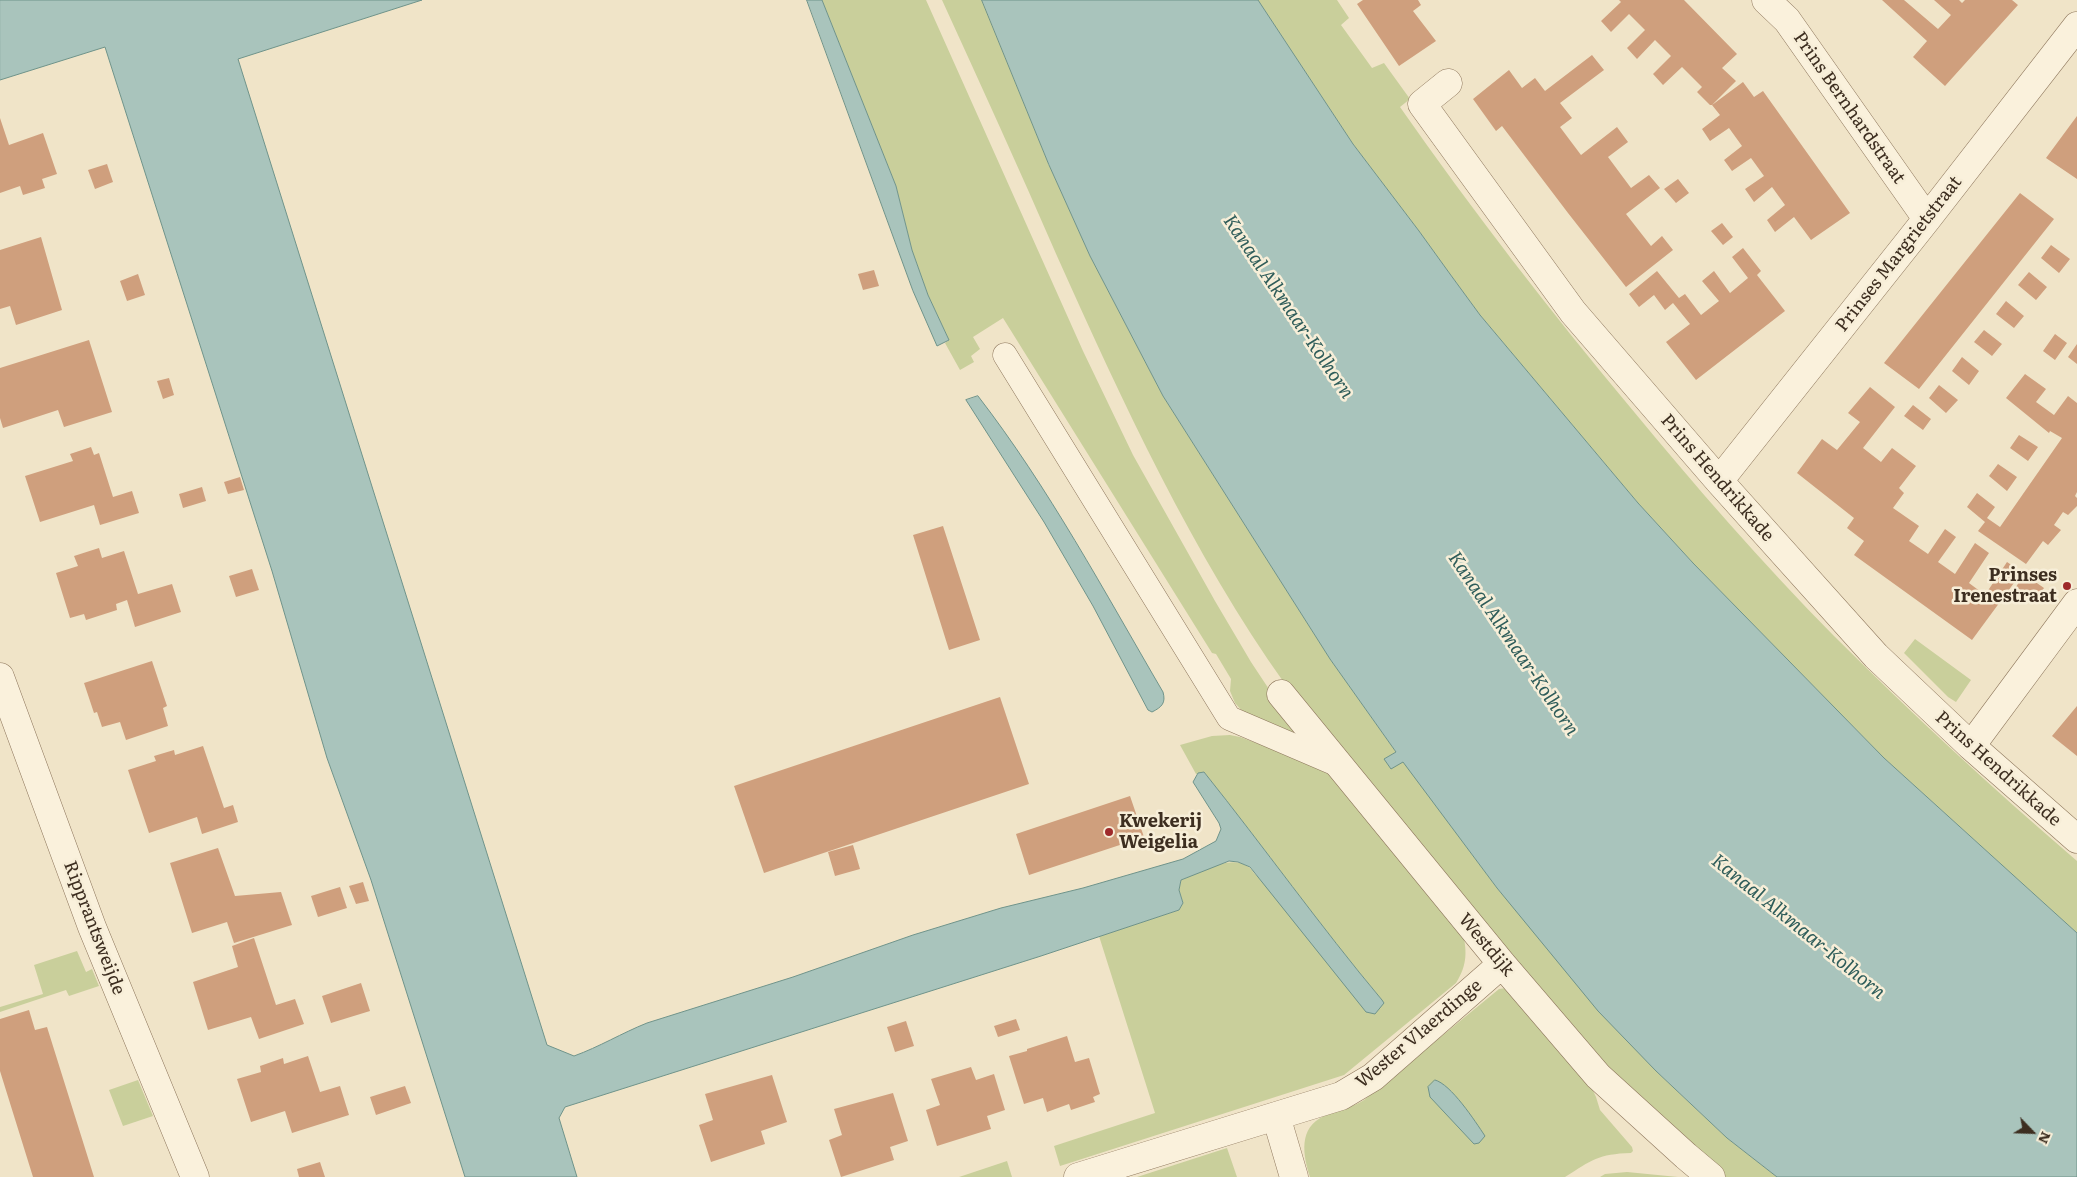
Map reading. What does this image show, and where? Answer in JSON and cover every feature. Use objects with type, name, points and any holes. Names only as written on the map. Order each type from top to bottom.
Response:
[{"type":"street","name":"Prins Bernhardstraat","points":[[1766,0],[1787,20],[1927,219]]},
{"type":"street","name":"Prinses Margrietstraat","points":[[1719,481],[2077,26]]},
{"type":"street","name":"Prins Hendrikkade","points":[[1448,83],[1422,104],[1574,312],[1719,481],[1876,656],[1971,746],[2077,839]]},
{"type":"street","points":[[1971,746],[2077,603]]},
{"type":"street","name":"Ripprantsweijde","points":[[0,677],[92,927],[195,1177]]},
{"type":"street","name":"Westdijk","points":[[1281,694],[1502,964],[1598,1076],[1711,1177]]},
{"type":"street","name":"Wester Vlaerdinge","points":[[1078,1177],[1341,1096],[1373,1077],[1502,964]]},
{"type":"street","points":[[1276,1116],[1294,1177]]},
{"type":"lane","points":[[1005,355],[1229,718],[1340,766]]},
{"type":"green space","points":[[822,0],[926,0],[1083,351],[1133,455],[1251,662],[1300,736],[1244,713],[1235,703],[1230,691],[1231,679],[1216,654],[1212,653],[1003,318],[973,337],[980,349],[971,356],[974,362],[960,370],[945,343],[949,340],[928,295],[912,250],[896,186]]},
{"type":"green space","points":[[942,0],[982,0],[1049,165],[1090,256],[1163,396],[1330,659],[1396,752],[1385,759],[1391,768],[1403,761],[1497,888],[1656,1071],[1727,1138],[1777,1177],[1726,1177],[1587,1048],[1285,684],[1251,635],[1220,583],[1133,421]]},
{"type":"green space","points":[[1258,0],[1337,0],[1349,18],[1341,25],[1372,68],[1384,63],[1410,99],[1400,107],[1455,184],[1570,334],[1654,437],[1781,581],[1834,636],[1984,779],[2077,861],[2077,933],[1884,758],[1693,563],[1638,503],[1480,315],[1353,144]]},
{"type":"green space","points":[[1915,639],[1971,680],[1956,702],[1948,697],[1904,653]]},
{"type":"green space","points":[[1230,735],[1297,758],[1330,775],[1462,929],[1465,944],[1463,970],[1456,983],[1344,1075],[1060,1166],[1054,1146],[1155,1113],[1099,936],[1179,910],[1183,903],[1179,890],[1181,880],[1219,864],[1230,862],[1247,866],[1382,1000],[1336,944],[1204,772],[1196,774],[1180,745],[1212,736]]},
{"type":"green space","points":[[77,951],[86,972],[92,969],[99,986],[69,996],[66,990],[0,1012],[0,1007],[43,994],[34,965]]},
{"type":"green space","points":[[1506,988],[1588,1080],[1600,1110],[1632,1147],[1633,1151],[1631,1153],[1596,1159],[1565,1177],[1310,1177],[1304,1151],[1306,1135],[1316,1121],[1364,1100],[1499,989]]},
{"type":"green space","points":[[138,1080],[153,1116],[123,1126],[109,1090]]},
{"type":"green space","points":[[1227,1148],[1237,1177],[1137,1177]]},
{"type":"green space","points":[[1007,1161],[1012,1177],[959,1177]]},
{"type":"green space","points":[[1627,1172],[1678,1177],[1600,1177],[1605,1174]]},
{"type":"water","points":[[0,0],[422,0],[238,59],[547,1045],[574,1056],[647,1023],[793,977],[913,935],[1001,908],[1083,888],[1183,859],[1216,841],[1221,829],[1193,782],[1198,773],[1204,772],[1336,944],[1384,1003],[1375,1014],[1366,1012],[1250,867],[1238,862],[1229,861],[1181,880],[1179,890],[1183,903],[1179,910],[1041,956],[565,1107],[559,1118],[577,1177],[465,1177],[371,880],[327,758],[272,571],[105,47],[0,80]]},
{"type":"water","points":[[807,0],[822,0],[896,186],[912,250],[928,295],[949,340],[937,346],[913,291]]},
{"type":"water","name":"Kanaal Alkmaar-Kolhorn","points":[[982,0],[1258,0],[1353,144],[1480,315],[1638,503],[1693,563],[1884,758],[2077,933],[2077,1177],[1777,1177],[1727,1138],[1656,1071],[1598,1011],[1497,888],[1403,762],[1391,769],[1384,759],[1396,752],[1330,659],[1163,396],[1090,256],[1049,165]]},
{"type":"water","points":[[978,396],[1029,467],[1052,503],[1163,692],[1164,696],[1161,706],[1152,712],[1148,710],[1093,606],[1044,522],[966,400]]},
{"type":"water","points":[[1435,1080],[1448,1088],[1475,1121],[1485,1136],[1479,1143],[1474,1144],[1430,1097],[1428,1087]]},
{"type":"building","points":[[1363,0],[1418,0],[1421,5],[1413,11],[1436,41],[1399,66],[1357,4]]},
{"type":"building","points":[[1619,0],[1684,0],[1737,54],[1722,68],[1736,81],[1712,105],[1697,92],[1702,87],[1682,67],[1663,85],[1653,74],[1671,56],[1655,40],[1637,59],[1627,48],[1645,30],[1629,14],[1611,32],[1601,21],[1621,2]]},
{"type":"building","points":[[1882,0],[1904,0],[1938,29],[1951,15],[1934,0],[1959,0],[1962,3],[1965,0],[2012,0],[2018,5],[1945,86],[1913,57],[1927,41]]},
{"type":"building","points":[[1592,55],[1604,70],[1560,103],[1572,118],[1560,127],[1581,155],[1617,127],[1628,142],[1608,157],[1631,188],[1649,175],[1660,188],[1626,214],[1651,246],[1662,236],[1673,250],[1626,287],[1502,126],[1496,131],[1473,99],[1509,70],[1522,88],[1535,78],[1545,91]]},
{"type":"building","points":[[1743,82],[1754,97],[1763,91],[1850,213],[1811,240],[1794,217],[1775,232],[1767,220],[1785,205],[1772,187],[1754,202],[1745,189],[1764,176],[1751,158],[1732,171],[1724,160],[1742,146],[1729,128],[1710,141],[1702,129],[1720,115],[1712,105]]},
{"type":"building","points":[[2077,116],[2077,179],[2046,158]]},
{"type":"building","points":[[0,118],[9,145],[43,133],[57,174],[42,179],[45,188],[23,195],[20,186],[0,193]]},
{"type":"building","points":[[107,164],[113,182],[95,189],[88,170]]},
{"type":"building","points":[[1678,179],[1689,193],[1676,203],[1664,189]]},
{"type":"building","points":[[2020,193],[2054,219],[1919,389],[1884,363]]},
{"type":"building","points":[[1722,223],[1733,237],[1723,245],[1711,231]]},
{"type":"building","points":[[41,237],[62,310],[16,325],[10,306],[0,309],[0,250]]},
{"type":"building","points":[[2051,245],[2070,259],[2059,273],[2041,258]]},
{"type":"building","points":[[1743,248],[1761,271],[1757,275],[1785,311],[1696,380],[1666,342],[1690,324],[1673,303],[1665,310],[1654,295],[1639,307],[1629,294],[1657,271],[1679,298],[1685,294],[1701,315],[1719,301],[1702,281],[1714,271],[1730,293],[1748,278],[1732,257]]},
{"type":"building","points":[[874,270],[879,286],[863,290],[858,274]]},
{"type":"building","points":[[2029,272],[2047,287],[2036,300],[2018,285]]},
{"type":"building","points":[[138,274],[145,295],[127,301],[120,281]]},
{"type":"building","points":[[2006,301],[2024,316],[2014,328],[1996,314]]},
{"type":"building","points":[[1984,330],[2002,344],[1992,356],[1974,342]]},
{"type":"building","points":[[2055,334],[2067,343],[2055,360],[2043,351]]},
{"type":"building","points":[[89,340],[112,412],[64,427],[58,410],[3,428],[0,418],[0,368]]},
{"type":"building","points":[[2077,344],[2077,364],[2068,357]]},
{"type":"building","points":[[1962,357],[1979,371],[1969,385],[1952,371]]},
{"type":"building","points":[[2025,374],[2046,389],[2036,402],[2054,415],[2068,396],[2077,403],[2077,492],[2075,496],[2077,498],[2077,506],[2068,515],[2063,512],[2054,525],[2061,530],[2048,545],[2043,541],[2026,564],[1978,531],[1985,522],[1967,507],[1977,493],[1995,507],[1987,518],[2000,527],[2062,438],[2050,431],[2049,433],[2006,398]]},
{"type":"building","points":[[169,378],[174,395],[163,399],[157,381]]},
{"type":"building","points":[[1939,385],[1958,400],[1946,413],[1929,398]]},
{"type":"building","points":[[1870,387],[1895,407],[1863,448],[1881,462],[1892,448],[1916,466],[1899,488],[1904,493],[1893,508],[1919,526],[1909,541],[1928,554],[1945,529],[1956,537],[1938,562],[1955,574],[1975,543],[1989,553],[1969,583],[1985,595],[2007,562],[2022,572],[1972,640],[1854,555],[1864,541],[1847,528],[1854,518],[1797,473],[1822,439],[1837,450],[1860,422],[1848,413]]},
{"type":"building","points":[[1913,405],[1931,419],[1923,430],[1904,416]]},
{"type":"building","points":[[2019,435],[2038,447],[2028,461],[2010,448]]},
{"type":"building","points":[[91,447],[94,455],[99,453],[113,497],[132,491],[139,513],[100,525],[94,505],[40,522],[25,476],[73,461],[70,454]]},
{"type":"building","points":[[1998,464],[2017,477],[2007,491],[1989,476]]},
{"type":"building","points":[[240,477],[244,490],[228,494],[224,482]]},
{"type":"building","points":[[202,487],[206,501],[183,508],[179,494]]},
{"type":"building","points":[[943,526],[980,640],[949,650],[913,535]]},
{"type":"building","points":[[99,548],[102,558],[124,551],[138,594],[172,584],[181,612],[135,627],[127,600],[116,604],[117,610],[86,620],[84,614],[70,618],[56,573],[78,566],[74,556]]},
{"type":"building","points":[[252,569],[259,590],[236,597],[229,576]]},
{"type":"building","points":[[2024,574],[2044,588],[2035,601],[2016,587]]},
{"type":"building","points":[[152,661],[167,706],[163,708],[168,726],[126,740],[120,722],[102,727],[97,712],[94,713],[84,683]]},
{"type":"building","points":[[1000,697],[1029,784],[764,873],[734,786]]},
{"type":"building","points":[[2077,706],[2077,756],[2052,736]]},
{"type":"building","points":[[203,746],[224,808],[233,805],[238,822],[202,834],[197,817],[149,833],[128,770],[156,761],[154,756],[174,750],[175,755]]},
{"type":"building","points":[[1130,796],[1144,837],[1029,875],[1016,834]]},
{"type":"building","points":[[853,845],[860,869],[835,876],[828,852]]},
{"type":"building","points":[[218,848],[235,896],[281,892],[292,925],[234,943],[227,922],[192,933],[170,863]]},
{"type":"building","points":[[363,882],[369,901],[356,904],[349,886]]},
{"type":"building","points":[[340,887],[347,908],[318,917],[311,896]]},
{"type":"building","points":[[254,938],[276,1005],[295,999],[304,1024],[259,1039],[251,1017],[208,1030],[193,982],[238,967],[232,946]]},
{"type":"building","points":[[361,983],[370,1011],[331,1023],[322,996]]},
{"type":"building","points":[[29,1010],[35,1030],[47,1027],[94,1177],[33,1177],[0,1071],[0,1019]]},
{"type":"building","points":[[1016,1019],[1020,1030],[998,1037],[994,1026]]},
{"type":"building","points":[[906,1021],[914,1046],[895,1052],[887,1027]]},
{"type":"building","points":[[1067,1036],[1075,1062],[1089,1058],[1100,1094],[1093,1097],[1095,1102],[1071,1110],[1069,1104],[1047,1112],[1043,1098],[1024,1104],[1009,1056]]},
{"type":"building","points":[[308,1056],[320,1092],[340,1086],[349,1115],[292,1133],[285,1111],[251,1122],[237,1079],[261,1072],[260,1066],[283,1058],[284,1064]]},
{"type":"building","points":[[971,1067],[976,1080],[994,1074],[1005,1110],[987,1116],[991,1129],[937,1146],[926,1110],[940,1105],[931,1079]]},
{"type":"building","points":[[772,1075],[787,1122],[761,1131],[765,1144],[711,1162],[699,1125],[713,1120],[705,1094]]},
{"type":"building","points":[[405,1086],[411,1103],[376,1115],[370,1097]]},
{"type":"building","points":[[893,1093],[908,1141],[890,1147],[894,1160],[841,1177],[829,1140],[842,1135],[834,1109]]},
{"type":"building","points":[[320,1162],[325,1177],[299,1177],[297,1169]]},
{"type":"place","name":"Prinses Irenestraat","points":[[2067,586]]},
{"type":"place","name":"Kwekerij Weigelia","points":[[1109,832]]}]
